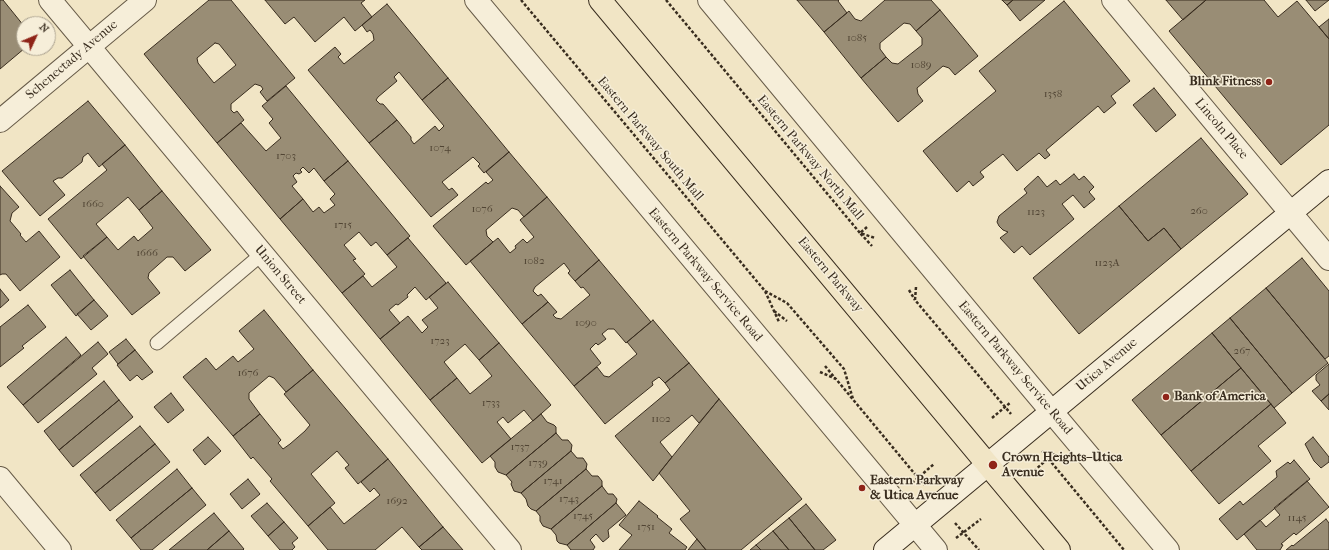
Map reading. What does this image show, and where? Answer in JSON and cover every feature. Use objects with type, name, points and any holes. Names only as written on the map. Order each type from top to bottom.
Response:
[{"type":"main road","name":"Eastern Parkway","points":[[600,0],[1059,550]]},
{"type":"street","name":"Union Street","points":[[50,0],[510,550]]},
{"type":"street","name":"Schenectady Avenue","points":[[0,121],[145,0]]},
{"type":"street","name":"Eastern Parkway Service Road","points":[[476,0],[936,550]]},
{"type":"street","name":"Eastern Parkway Service Road","points":[[709,0],[1168,550]]},
{"type":"street","name":"Lincoln Place","points":[[1113,0],[1329,259]]},
{"type":"street","name":"Utica Avenue","points":[[885,550],[1329,181]]},
{"type":"street","points":[[0,478],[60,550]]},
{"type":"lane","points":[[157,343],[262,254]]},
{"type":"path","name":"Eastern Parkway South Mall","points":[[520,0],[764,291],[780,324]]},
{"type":"path","name":"Eastern Parkway North Mall","points":[[666,0],[860,233],[880,240]]},
{"type":"path","points":[[860,233],[872,246]]},
{"type":"path","points":[[915,300],[917,285]]},
{"type":"path","points":[[909,290],[915,300],[1011,414]]},
{"type":"path","name":"Eastern Parkway South Mall","points":[[764,291],[787,303],[844,369],[853,400]]},
{"type":"path","points":[[774,311],[787,321]]},
{"type":"path","name":"Eastern Parkway South Mall","points":[[815,366],[820,372],[836,379],[926,488]]},
{"type":"path","points":[[825,366],[836,379]]},
{"type":"path","points":[[992,418],[1014,399]]},
{"type":"path","points":[[1034,471],[1058,449]]},
{"type":"path","points":[[1041,450],[1124,550]]},
{"type":"path","points":[[908,486],[934,464]]},
{"type":"path","points":[[954,540],[981,519]]},
{"type":"path","points":[[956,523],[978,550]]},
{"type":"building","points":[[0,0],[3,0],[16,16],[16,56],[0,69]]},
{"type":"building","points":[[209,0],[231,0],[295,78],[267,101],[260,92],[263,89],[261,86],[255,84],[231,104],[231,110],[234,113],[237,111],[244,120],[217,143],[144,54]],"holes":[[[215,43],[219,44],[236,65],[214,83],[198,63],[197,58]]]},
{"type":"building","points":[[265,0],[365,0],[361,3],[372,17],[355,31],[344,17],[315,42],[294,17],[285,24]]},
{"type":"building","points":[[797,0],[839,0],[838,1],[847,13],[824,32]]},
{"type":"building","points":[[885,0],[931,0],[940,10],[916,31],[910,24],[904,23],[880,43],[880,49],[886,57],[861,78],[824,32],[849,11],[855,19],[861,21]]},
{"type":"building","points":[[1002,0],[1013,0],[1007,5]]},
{"type":"building","points":[[1013,0],[1045,0],[1020,21],[1007,5]]},
{"type":"building","points":[[1166,0],[1206,0],[1183,20]]},
{"type":"building","points":[[1206,0],[1264,0],[1278,17],[1297,1],[1329,39],[1329,125],[1281,165],[1169,31]]},
{"type":"building","points":[[1306,0],[1329,0],[1315,11]]},
{"type":"building","points":[[1064,1],[1130,81],[1111,96],[1116,103],[1104,113],[1098,106],[1046,150],[1050,155],[1045,159],[1039,153],[1017,171],[1003,154],[980,172],[984,177],[973,186],[969,181],[957,192],[923,151],[996,91],[979,71]]},
{"type":"building","points":[[387,4],[448,78],[422,100],[399,72],[394,77],[397,81],[376,100],[380,104],[383,104],[397,120],[369,143],[308,70],[335,47],[341,54],[338,57],[344,64],[374,40],[373,34],[370,30],[367,32],[362,25]]},
{"type":"building","points":[[940,10],[978,56],[955,75],[949,68],[943,66],[917,88],[918,94],[923,101],[898,122],[861,78],[886,57],[892,63],[898,64],[922,45],[922,38],[916,31]]},
{"type":"building","points":[[1329,19],[1329,39],[1319,27]]},
{"type":"building","points":[[448,78],[509,152],[484,173],[478,166],[480,164],[473,157],[442,182],[449,190],[452,188],[458,195],[431,217],[369,143],[397,120],[411,137],[414,144],[435,126],[439,131],[444,126],[422,100]]},
{"type":"building","points":[[286,86],[348,161],[324,181],[314,168],[309,173],[303,167],[300,170],[302,172],[299,174],[296,173],[293,176],[297,182],[292,186],[303,199],[280,219],[217,143],[241,123],[266,151],[281,138],[269,123],[273,119],[262,106]]},
{"type":"building","points":[[1154,88],[1176,115],[1156,132],[1133,105]]},
{"type":"building","points":[[88,101],[125,145],[99,167],[88,153],[83,157],[82,162],[62,178],[58,178],[53,181],[65,195],[40,216],[2,171]]},
{"type":"building","points":[[1201,138],[1248,194],[1181,249],[1164,228],[1148,241],[1119,206]]},
{"type":"building","points":[[125,145],[162,191],[139,210],[128,197],[96,224],[107,237],[81,259],[48,219],[107,170],[102,164]]},
{"type":"building","points":[[509,152],[547,197],[524,217],[518,210],[512,208],[486,230],[487,236],[493,242],[466,265],[433,226],[486,182],[488,184],[493,180],[486,172]]},
{"type":"building","points":[[348,161],[410,236],[387,255],[376,242],[371,246],[359,232],[344,245],[356,259],[353,260],[365,274],[342,293],[280,219],[303,199],[313,212],[319,207],[324,213],[335,205],[330,199],[335,194],[324,181]]},
{"type":"building","points":[[1074,174],[1079,180],[1084,176],[1094,187],[1089,192],[1095,199],[1084,208],[1073,195],[1062,204],[1074,219],[1030,255],[1022,246],[1014,253],[1000,238],[1008,232],[999,226],[997,222],[999,216],[1027,193],[1024,189],[1038,176],[1047,187],[1056,180],[1060,185]]},
{"type":"building","points":[[0,186],[19,207],[12,213],[10,221],[21,234],[20,235],[26,242],[39,231],[60,257],[20,291],[6,274],[0,275]]},
{"type":"building","points":[[162,191],[211,250],[185,271],[173,257],[167,257],[149,273],[148,278],[160,293],[132,315],[83,256],[107,237],[118,250],[134,236],[138,241],[153,228],[139,210]]},
{"type":"building","points":[[547,197],[599,260],[575,281],[568,273],[570,271],[564,263],[535,287],[533,291],[538,296],[541,294],[548,302],[522,324],[470,261],[498,238],[510,253],[523,239],[527,243],[534,237],[520,220]]},
{"type":"building","points":[[1119,206],[1148,241],[1164,228],[1181,249],[1079,334],[1033,278]]},
{"type":"building","points":[[408,238],[446,283],[426,300],[415,287],[407,295],[408,297],[389,310],[400,323],[380,339],[342,293],[363,276],[372,287],[397,267],[387,255]]},
{"type":"building","points":[[1302,258],[1329,291],[1329,356],[1325,359],[1266,288]]},
{"type":"building","points":[[599,260],[651,322],[626,343],[614,329],[608,329],[602,334],[606,339],[598,345],[596,343],[590,349],[601,363],[574,386],[522,324],[548,302],[557,312],[553,315],[556,318],[561,319],[590,295],[575,281]]},
{"type":"building","points":[[70,270],[94,300],[76,316],[51,285]]},
{"type":"building","points":[[448,282],[499,343],[479,360],[465,344],[444,362],[457,378],[430,400],[380,339],[408,316],[422,333],[428,327],[422,320],[438,308],[429,297]]},
{"type":"building","points":[[1266,288],[1328,363],[1292,393],[1230,318]]},
{"type":"building","points":[[0,289],[9,300],[0,308]]},
{"type":"building","points":[[94,300],[108,316],[91,330],[77,314]]},
{"type":"building","points":[[28,305],[46,327],[22,346],[24,348],[0,367],[0,327]]},
{"type":"building","points":[[264,310],[313,370],[286,392],[274,378],[269,376],[249,393],[249,399],[260,414],[233,436],[183,377],[206,358],[216,370],[233,356],[238,362],[254,349],[239,331]]},
{"type":"building","points":[[1230,318],[1292,393],[1274,408],[1212,333]]},
{"type":"building","points":[[653,320],[689,363],[665,383],[659,377],[652,382],[653,385],[605,424],[574,386],[597,367],[604,376],[609,377],[637,354],[627,342]]},
{"type":"building","points":[[1212,333],[1241,368],[1161,435],[1132,400]]},
{"type":"building","points":[[66,337],[81,355],[23,405],[7,387]]},
{"type":"building","points":[[126,339],[135,350],[118,364],[109,352]]},
{"type":"building","points":[[98,342],[108,354],[92,368],[97,374],[38,423],[23,405]]},
{"type":"building","points":[[499,343],[551,405],[533,421],[524,410],[508,423],[503,417],[497,422],[511,439],[482,463],[430,400],[457,378],[470,394],[492,376],[479,360]]},
{"type":"building","points":[[135,350],[153,372],[142,380],[137,375],[130,381],[117,365]]},
{"type":"building","points":[[689,363],[719,399],[699,423],[692,415],[660,442],[672,457],[653,481],[615,436],[670,390],[665,383]]},
{"type":"building","points":[[1329,364],[1329,394],[1321,401],[1312,391],[1320,385],[1316,380],[1316,375]]},
{"type":"building","points":[[1241,368],[1271,404],[1191,471],[1161,435]]},
{"type":"building","points":[[313,370],[388,459],[358,484],[345,468],[349,465],[337,451],[311,474],[335,503],[308,526],[270,481],[272,479],[253,457],[251,459],[233,436],[260,414],[281,440],[278,443],[283,449],[290,444],[310,425],[284,394]]},
{"type":"building","points":[[104,381],[119,400],[59,450],[44,431]]},
{"type":"building","points":[[171,393],[184,410],[168,423],[154,407]]},
{"type":"building","points":[[1329,394],[1329,410],[1321,401]]},
{"type":"building","points":[[719,399],[802,499],[741,550],[706,550],[680,519],[690,511],[659,473]]},
{"type":"building","points":[[119,400],[133,417],[73,467],[59,450]]},
{"type":"building","points":[[1271,404],[1286,423],[1258,446],[1271,461],[1219,504],[1191,471]]},
{"type":"building","points":[[541,414],[547,422],[556,427],[556,433],[506,475],[498,472],[495,467],[495,462],[490,456]]},
{"type":"building","points":[[140,426],[155,444],[95,493],[80,475]]},
{"type":"building","points":[[556,433],[562,440],[568,440],[572,445],[571,451],[521,493],[514,491],[511,484],[512,482],[506,475]]},
{"type":"building","points":[[208,437],[221,451],[205,465],[193,450]]},
{"type":"building","points":[[1313,437],[1329,457],[1329,462],[1321,468],[1314,461],[1305,444]]},
{"type":"building","points":[[155,444],[170,462],[110,511],[95,493]]},
{"type":"building","points":[[571,451],[577,458],[583,458],[587,464],[586,469],[536,511],[531,509],[521,493]]},
{"type":"building","points":[[388,459],[443,527],[419,547],[402,527],[375,550],[328,550],[308,526],[330,507],[344,524],[380,495],[374,488],[370,492],[361,482]]},
{"type":"building","points":[[1294,460],[1310,479],[1237,540],[1219,519],[1240,501],[1243,505],[1277,477],[1276,471],[1288,462],[1290,464]]},
{"type":"building","points":[[177,469],[192,488],[131,538],[116,520]]},
{"type":"building","points":[[586,469],[592,476],[598,476],[602,481],[602,486],[551,529],[543,526],[540,521],[540,516],[536,511]]},
{"type":"building","points":[[248,479],[260,494],[242,509],[230,494]]},
{"type":"building","points":[[1307,481],[1329,507],[1296,535],[1294,533],[1281,544],[1283,545],[1280,550],[1257,550],[1244,534],[1260,520],[1266,527],[1280,515],[1274,508]]},
{"type":"building","points":[[602,486],[608,494],[613,494],[617,499],[616,503],[567,545],[559,543],[556,535],[551,529]]},
{"type":"building","points":[[192,488],[206,505],[152,550],[141,550],[131,538]]},
{"type":"building","points":[[639,501],[672,529],[669,533],[687,547],[685,550],[619,550],[632,535],[619,525]]},
{"type":"building","points":[[267,503],[284,522],[268,536],[251,516]]},
{"type":"building","points":[[616,503],[626,515],[608,530],[609,537],[603,542],[596,534],[590,540],[595,547],[593,550],[571,550],[567,545]]},
{"type":"building","points":[[806,504],[836,540],[823,550],[815,550],[789,518]]},
{"type":"building","points":[[214,513],[229,531],[207,550],[169,550]]},
{"type":"building","points":[[789,518],[815,550],[789,550],[773,531]]},
{"type":"building","points":[[1326,519],[1329,523],[1329,550],[1286,550],[1292,545],[1293,546]]},
{"type":"building","points":[[284,522],[298,538],[292,543],[295,547],[292,550],[280,550],[268,536]]},
{"type":"building","points":[[443,527],[463,550],[422,550],[419,547]]},
{"type":"building","points":[[229,531],[244,549],[243,550],[207,550]]},
{"type":"building","points":[[773,531],[789,550],[761,550],[756,545]]},
{"type":"building","points":[[697,539],[706,550],[688,550]]},
{"type":"building","points":[[756,545],[761,550],[750,550]]},
{"type":"place","name":"Blink Fitness","points":[[1269,82]]},
{"type":"place","name":"Bank of America","points":[[1166,397]]},
{"type":"place","name":"Crown Heights–Utica Avenue","points":[[993,465]]},
{"type":"place","name":"Eastern Parkway & Utica Avenue","points":[[862,488]]}]
